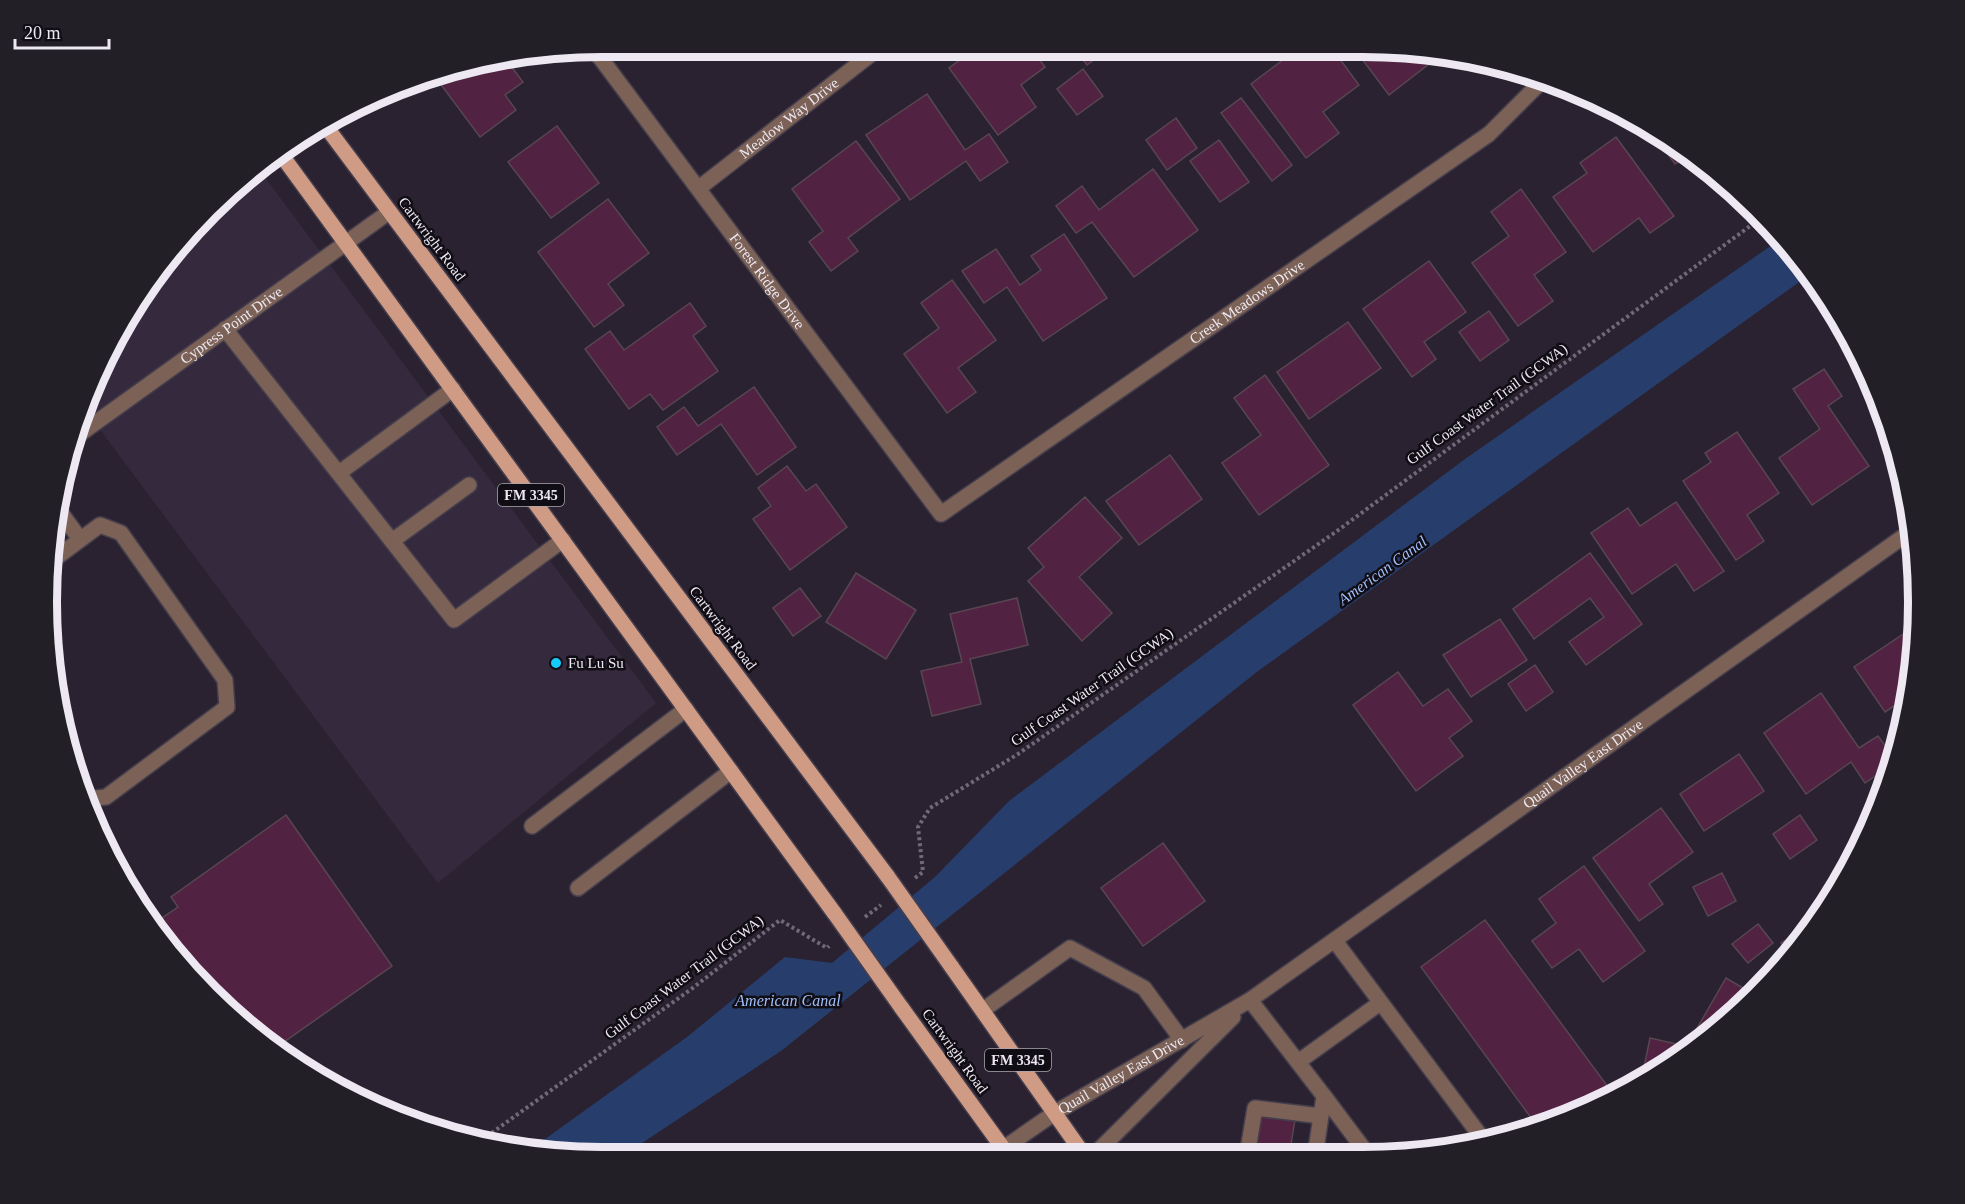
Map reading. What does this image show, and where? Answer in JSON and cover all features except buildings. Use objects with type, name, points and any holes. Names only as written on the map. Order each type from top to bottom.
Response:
[{"type":"main road","name":"Cartwright Road","points":[[329,130],[888,877],[1079,1147]]},
{"type":"main road","name":"Cartwright Road","points":[[285,159],[835,914],[999,1147]]},
{"type":"street","name":"Forest Ridge Drive","points":[[600,57],[941,514]]},
{"type":"street","name":"Meadow Way Drive","points":[[699,188],[867,57]]},
{"type":"street","name":"Creek Meadows Drive","points":[[941,514],[1489,134],[1537,86]]},
{"type":"street","name":"Cypress Point Drive","points":[[85,430],[389,212]]},
{"type":"street","points":[[225,328],[454,620],[563,540]]},
{"type":"street","points":[[339,473],[453,389]]},
{"type":"street","points":[[392,541],[469,485]]},
{"type":"street","points":[[64,517],[80,539]]},
{"type":"street","points":[[59,555],[100,525],[121,533],[225,680],[227,706],[106,797],[94,798]]},
{"type":"street","name":"Quail Valley East Drive","points":[[1009,1147],[1056,1112],[1250,1000],[1904,536]]},
{"type":"street","points":[[532,826],[686,709]]},
{"type":"street","points":[[578,888],[731,771]]},
{"type":"street","points":[[1335,941],[1479,1134]]},
{"type":"street","points":[[983,1010],[1070,948],[1144,988],[1182,1040]]},
{"type":"street","points":[[1250,1000],[1362,1147]]},
{"type":"street","name":"Quail Valley East Drive","points":[[1102,1147],[1250,1000]]},
{"type":"street","points":[[1298,1062],[1380,1003]]},
{"type":"street","points":[[1316,1147],[1324,1096]]},
{"type":"street","points":[[1250,1147],[1255,1108],[1322,1116]]},
{"type":"path","name":"Gulf Coast Water Trail (GCWA)","points":[[914,879],[923,872],[918,827],[930,808],[1018,754],[1337,531],[1754,223]]},
{"type":"path","points":[[862,920],[888,899]]},
{"type":"path","name":"Gulf Coast Water Trail (GCWA)","points":[[489,1135],[694,987],[780,920],[827,948],[836,941]]},
{"type":"shaded area","points":[[263,175],[656,703],[438,883],[90,416],[113,361],[149,299],[192,243],[243,192]]},
{"type":"water","name":"American Canal","points":[[1774,244],[1802,280],[1258,671],[781,1051],[636,1147],[566,1146],[540,1143],[687,1037],[785,957],[832,963],[935,877],[1009,801],[1465,459]]},
{"type":"place","name":"Fu Lu Su","points":[[556,663]]}]
